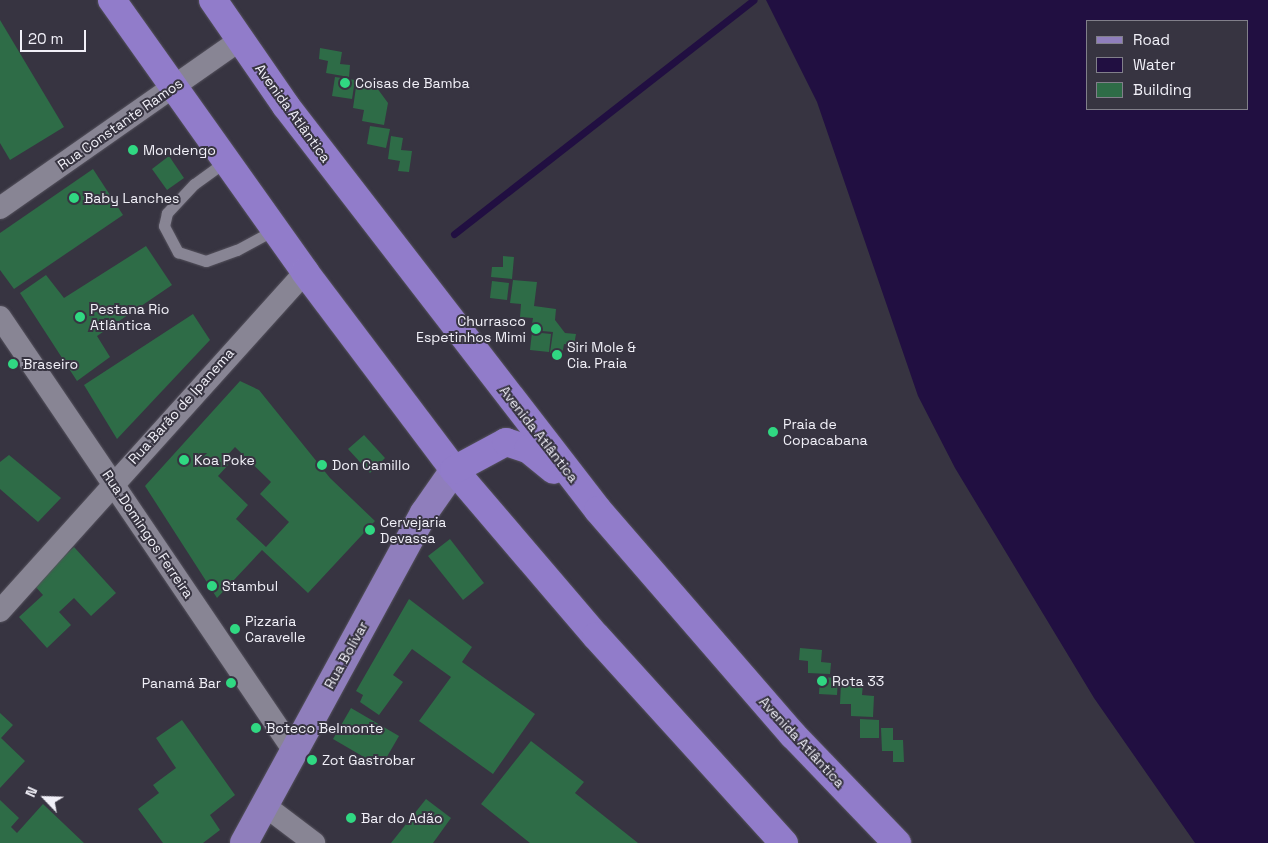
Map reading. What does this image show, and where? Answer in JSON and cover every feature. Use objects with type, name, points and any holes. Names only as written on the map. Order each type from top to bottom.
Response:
[{"type":"highway","points":[[112,0],[172,88],[274,230],[454,470],[596,636],[784,843]]},
{"type":"highway","name":"Avenida Atlântica","points":[[213,0],[286,106],[598,510],[793,735],[897,843]]},
{"type":"highway","points":[[454,470],[495,444],[514,443],[542,459],[598,510]]},
{"type":"main road","name":"Rua Bolívar","points":[[244,843],[424,513],[454,470]]},
{"type":"street","name":"Rua Constante Ramos","points":[[0,208],[240,40]]},
{"type":"street","name":"Rua Barão de Ipanema","points":[[0,610],[113,482],[305,272]]},
{"type":"street","name":"Rua Domingos Ferreira","points":[[0,317],[294,751]]},
{"type":"street","points":[[264,805],[314,843]]},
{"type":"lane","points":[[226,161],[194,184],[167,213],[164,226],[178,252],[206,261],[237,250],[274,230]]},
{"type":"water","points":[[766,0],[1268,0],[1268,843],[1195,843],[1094,698],[955,468],[918,396],[817,102]]},
{"type":"building","points":[[0,20],[64,127],[10,160],[0,143]]},
{"type":"building","points":[[320,48],[342,52],[340,64],[350,65],[349,77],[326,73],[328,61],[319,59]]},
{"type":"building","points":[[335,77],[355,80],[352,99],[332,96]]},
{"type":"building","points":[[356,87],[377,88],[388,103],[384,125],[362,121],[364,110],[353,108]]},
{"type":"building","points":[[370,126],[390,129],[386,148],[367,144]]},
{"type":"building","points":[[391,136],[403,138],[401,150],[412,151],[409,172],[398,171],[400,161],[388,159]]},
{"type":"building","points":[[169,156],[184,178],[167,190],[152,169]]},
{"type":"building","points":[[93,169],[123,215],[14,289],[0,270],[0,233]]},
{"type":"building","name":"Pestana Rio Atlântica","points":[[146,246],[172,285],[97,336],[110,357],[77,381],[20,293],[46,275],[64,298]]},
{"type":"building","points":[[503,256],[514,257],[512,279],[491,277],[492,267],[503,267]]},
{"type":"building","points":[[513,280],[537,282],[534,306],[556,309],[555,320],[565,333],[576,334],[574,345],[564,344],[562,355],[550,353],[553,332],[531,330],[533,318],[520,317],[521,304],[510,303]]},
{"type":"building","points":[[492,281],[509,283],[507,300],[490,298]]},
{"type":"building","points":[[193,314],[210,340],[117,439],[84,385]]},
{"type":"building","points":[[532,332],[551,334],[549,352],[530,350]]},
{"type":"building","points":[[240,381],[259,390],[330,478],[375,521],[308,593],[262,550],[217,598],[145,486]],"holes":[[[235,447],[271,482],[260,494],[289,522],[266,547],[236,519],[248,505],[218,476],[228,465],[223,460]]]},
{"type":"building","points":[[364,435],[385,458],[370,473],[348,449]]},
{"type":"building","points":[[9,455],[61,498],[38,522],[0,489],[0,462]]},
{"type":"building","points":[[450,539],[484,583],[463,600],[428,556]]},
{"type":"building","points":[[74,547],[116,593],[91,616],[74,598],[59,612],[71,625],[47,648],[19,617],[43,595],[34,585]]},
{"type":"building","points":[[409,599],[472,647],[462,662],[535,714],[493,774],[419,721],[451,677],[412,649],[393,675],[403,682],[379,715],[360,702],[363,695],[356,691]]},
{"type":"building","points":[[800,648],[822,650],[821,662],[831,663],[830,674],[808,673],[808,661],[799,660]]},
{"type":"building","points":[[820,677],[838,678],[837,695],[819,694]]},
{"type":"building","points":[[841,683],[863,684],[862,695],[874,696],[873,717],[851,716],[851,704],[840,704]]},
{"type":"building","points":[[351,708],[399,736],[381,767],[333,739]]},
{"type":"building","points":[[0,713],[13,725],[1,738],[25,761],[0,788]]},
{"type":"building","points":[[860,719],[879,720],[879,738],[860,738]]},
{"type":"building","points":[[182,720],[235,795],[210,815],[220,830],[203,843],[163,843],[138,809],[159,793],[153,785],[176,768],[156,738]]},
{"type":"building","points":[[881,728],[893,728],[893,740],[903,740],[904,762],[893,762],[893,751],[882,751]]},
{"type":"building","points":[[531,741],[584,782],[575,793],[638,843],[530,843],[481,804]]},
{"type":"building","points":[[426,799],[451,818],[433,843],[391,843]]},
{"type":"building","points":[[0,800],[19,818],[11,827],[17,833],[43,804],[84,843],[0,843]]},
{"type":"waterway","points":[[454,234],[753,0]]},
{"type":"place","name":"Coisas de Bamba","points":[[345,83]]},
{"type":"place","name":"Mondengo","points":[[133,150]]},
{"type":"place","name":"Baby Lanches","points":[[74,198]]},
{"type":"place","name":"Pestana Rio Atlântica","points":[[80,317]]},
{"type":"place","name":"Churrasco Espetinhos Mimi","points":[[536,329]]},
{"type":"place","name":"Siri Mole & Cia. Praia","points":[[557,355]]},
{"type":"place","name":"Braseiro","points":[[13,364]]},
{"type":"place","name":"Praia de Copacabana","points":[[773,432]]},
{"type":"place","name":"Koa Poke","points":[[184,460]]},
{"type":"place","name":"Don Camillo","points":[[322,465]]},
{"type":"place","name":"Cervejaria Devassa","points":[[370,530]]},
{"type":"place","name":"Stambul","points":[[212,586]]},
{"type":"place","name":"Pizzaria Caravelle","points":[[235,629]]},
{"type":"place","name":"Rota 33","points":[[822,681]]},
{"type":"place","name":"Panamá Bar","points":[[231,683]]},
{"type":"place","name":"Boteco Belmonte","points":[[256,728]]},
{"type":"place","name":"Zot Gastrobar","points":[[312,760]]},
{"type":"place","name":"Bar do Adão","points":[[351,818]]}]
